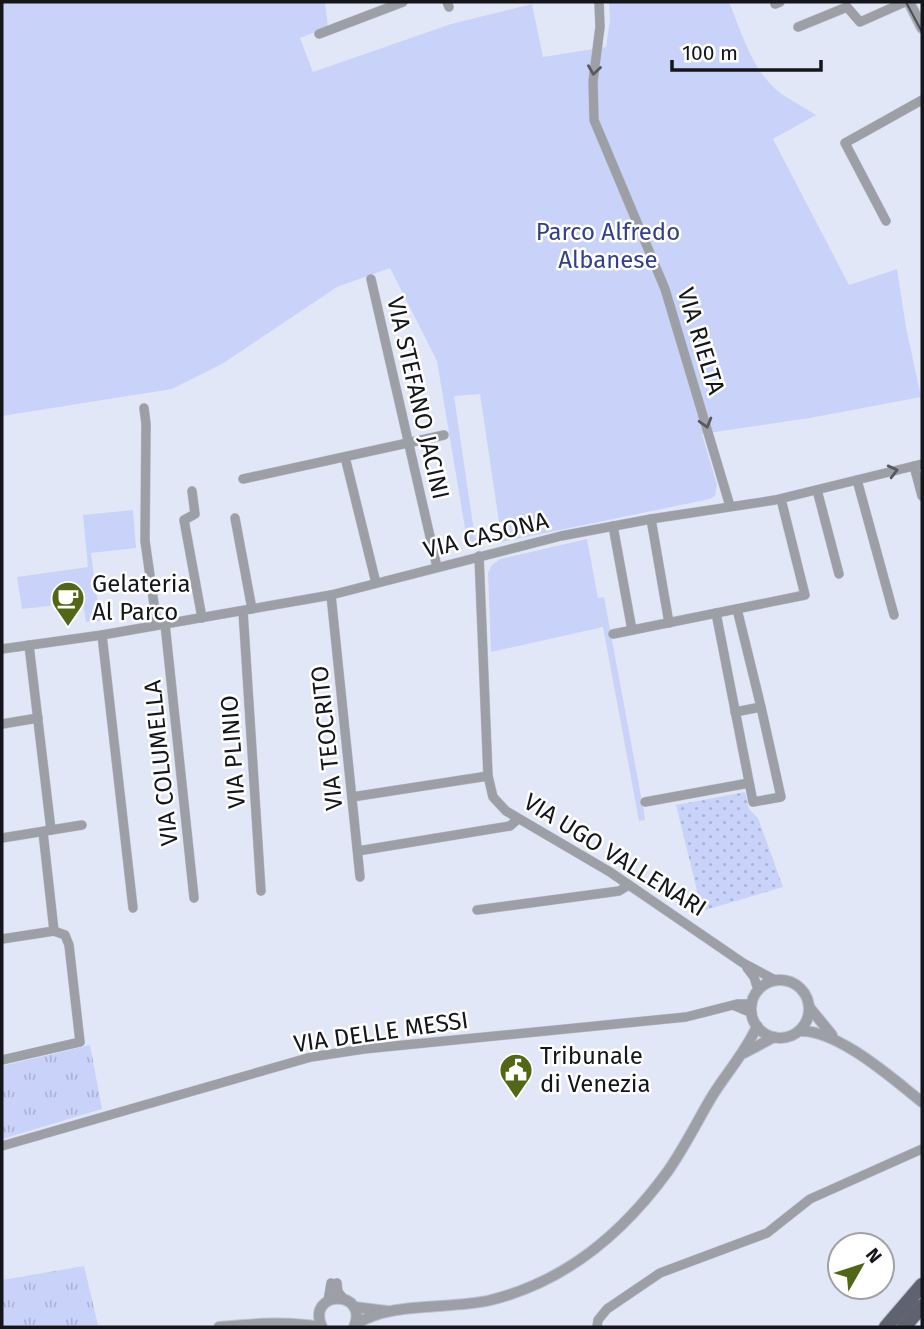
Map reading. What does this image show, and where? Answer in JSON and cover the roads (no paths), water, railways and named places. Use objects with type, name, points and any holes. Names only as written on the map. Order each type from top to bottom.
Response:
[{"type":"main road","points":[[886,1327],[922,1285]]},
{"type":"main road","points":[[904,1327],[922,1306]]},
{"type":"street","points":[[318,34],[403,2]]},
{"type":"street","name":"VIA RIELTA","points":[[599,2],[600,27],[593,81],[594,120],[665,289],[730,506]]},
{"type":"street","points":[[798,27],[847,7],[860,22],[907,2],[922,28]]},
{"type":"street","points":[[886,221],[845,144],[922,100]]},
{"type":"street","name":"VIA STEFANO JACINI","points":[[371,279],[437,567]]},
{"type":"street","points":[[144,408],[145,541],[161,624]]},
{"type":"street","points":[[243,479],[444,435]]},
{"type":"street","points":[[345,457],[376,583]]},
{"type":"street","points":[[730,506],[781,499],[918,465],[922,496]]},
{"type":"street","points":[[857,480],[894,615]]},
{"type":"street","points":[[817,490],[839,573]]},
{"type":"street","points":[[192,491],[195,514],[184,520],[202,618]]},
{"type":"street","points":[[613,634],[805,595],[781,499]]},
{"type":"street","name":"VIA CASONA","points":[[2,649],[102,635],[331,595],[561,536],[730,506]]},
{"type":"street","points":[[236,518],[247,610]]},
{"type":"street","points":[[651,519],[669,622]]},
{"type":"street","points":[[613,526],[632,630]]},
{"type":"street","name":"VIA UGO VALLENARI","points":[[479,556],[488,776],[490,790],[498,804],[518,819],[629,885],[743,963],[775,980]]},
{"type":"street","name":"VIA TEOCRITO","points":[[331,595],[360,877]]},
{"type":"street","points":[[716,613],[753,802],[780,797],[737,609]]},
{"type":"street","name":"VIA PLINIO","points":[[247,610],[261,891]]},
{"type":"street","name":"VIA COLUMELLA","points":[[161,624],[194,898]]},
{"type":"street","points":[[102,635],[133,908]]},
{"type":"street","points":[[29,645],[38,718],[54,931]]},
{"type":"street","points":[[735,712],[761,707]]},
{"type":"street","points":[[2,724],[38,718]]},
{"type":"street","points":[[352,797],[488,776]]},
{"type":"street","points":[[645,802],[749,783]]},
{"type":"street","points":[[358,851],[510,826],[518,819]]},
{"type":"street","points":[[2,838],[82,825]]},
{"type":"street","points":[[477,910],[607,892],[629,885]]},
{"type":"street","points":[[2,939],[54,931],[65,934],[69,945],[80,1041],[2,1060]]},
{"type":"street","name":"VIA UGO VALLENARI","points":[[743,963],[754,977],[758,990]]},
{"type":"street","points":[[741,1054],[774,1037],[792,1035],[799,1031],[810,1017],[807,998],[796,985],[788,981],[775,980],[765,984],[758,990],[752,1009],[757,1026],[774,1037]]},
{"type":"street","name":"VIA DELLE MESSI","points":[[2,1146],[311,1057],[363,1049],[685,1017],[733,1006],[752,1009]]},
{"type":"street","points":[[809,1007],[834,1038],[922,1102]]},
{"type":"street","points":[[354,1307],[390,1311],[471,1304],[495,1299],[556,1275],[596,1249],[625,1225],[670,1168],[757,1026]]},
{"type":"street","points":[[799,1031],[813,1030],[834,1038]]},
{"type":"street","points":[[597,1327],[598,1320],[607,1309],[660,1273],[768,1233],[810,1199],[922,1149]]},
{"type":"street","points":[[279,1322],[322,1327],[319,1318],[334,1283],[338,1292],[354,1307],[357,1314],[355,1326]]},
{"type":"street","points":[[219,1327],[279,1322],[313,1313],[325,1304],[344,1299]]},
{"type":"street","points":[[355,1326],[390,1311]]},
{"type":"tram line","points":[[906,2],[922,32]]},
{"type":"place","name":"Gelateria Al Parco","points":[[68,628]]},
{"type":"place","name":"Tribunale di Venezia","points":[[516,1100]]},
{"type":"park label","name":"Parco Alfredo Albanese","points":[[608,246]]}]
